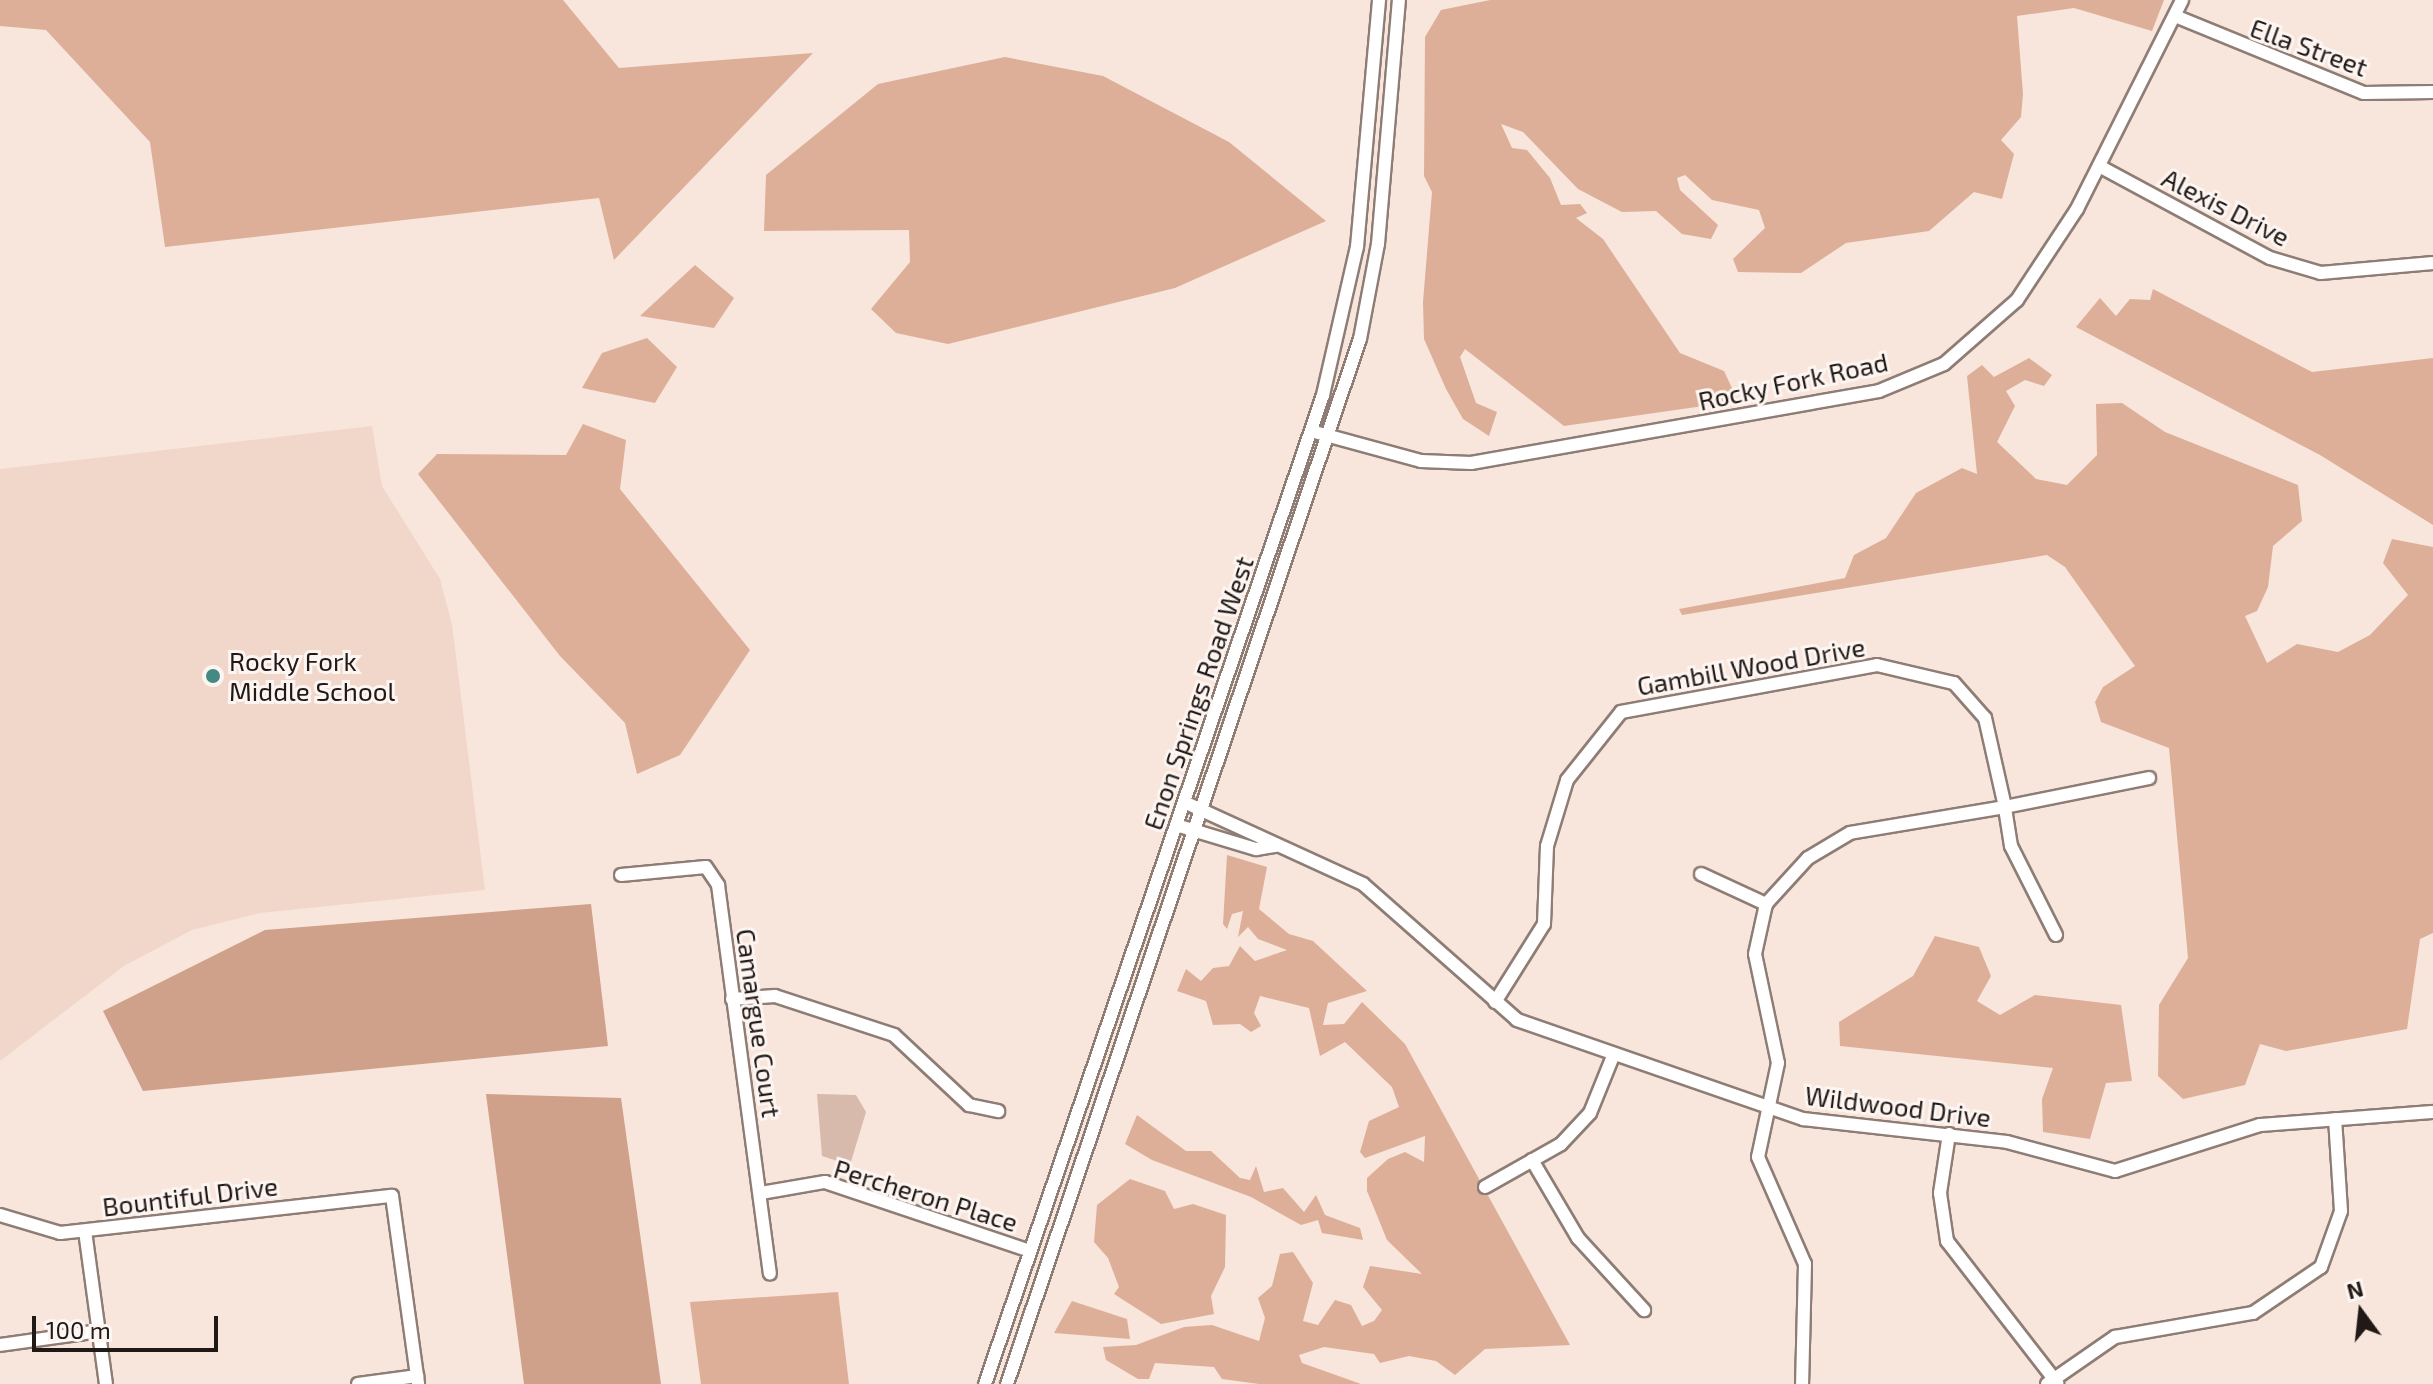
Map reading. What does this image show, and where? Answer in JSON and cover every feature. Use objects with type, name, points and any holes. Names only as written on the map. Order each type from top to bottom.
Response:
[{"type":"street","name":"Enon Springs Road West","points":[[985,1384],[1311,431],[1357,247],[1379,0]]},
{"type":"street","points":[[1007,1384],[1337,420],[1378,244],[1399,0]]},
{"type":"street","name":"Rocky Fork Road","points":[[1311,431],[1421,461],[1471,463],[1879,391],[1944,364],[2017,300],[2099,166],[2182,0]]},
{"type":"street","name":"Ella Street","points":[[2175,16],[2364,93],[2433,92]]},
{"type":"street","name":"Alexis Drive","points":[[2099,166],[2270,258],[2321,273],[2433,263]]},
{"type":"street","name":"Gambill Wood Drive","points":[[1495,1002],[1544,924],[1547,846],[1562,790],[1621,712],[1877,665],[1917,669],[1954,683],[1985,718],[2011,846],[2056,935]]},
{"type":"street","points":[[1802,1384],[1805,1264],[1758,1157],[1778,1063],[1760,996],[1755,954],[1766,904],[1808,858],[1850,833],[2005,807],[2149,778]]},
{"type":"street","name":"Wildwood Drive","points":[[1184,802],[1261,831],[1276,846],[1363,884],[1495,1002],[1525,1024],[1769,1109],[1837,1124],[1949,1134],[2115,1171],[2166,1161],[2260,1125],[2433,1112]]},
{"type":"street","name":"Wildwood Drive","points":[[1176,825],[1256,849],[1276,846]]},
{"type":"street","name":"Camargue Court","points":[[621,875],[706,867],[718,885],[770,1274]]},
{"type":"street","points":[[1701,874],[1766,904]]},
{"type":"street","points":[[732,999],[775,996],[894,1035],[969,1105],[998,1111]]},
{"type":"street","points":[[1485,1187],[1532,1160],[1590,1113],[1613,1056]]},
{"type":"street","points":[[1949,1134],[1940,1193],[1947,1241],[2053,1382],[2128,1333],[2253,1313],[2321,1267],[2341,1211],[2335,1119]]},
{"type":"street","points":[[1532,1160],[1578,1238],[1644,1310]]},
{"type":"street","name":"Percheron Place","points":[[761,1193],[825,1182],[1030,1251]]},
{"type":"street","name":"Bountiful Drive","points":[[0,1215],[60,1233],[387,1195],[418,1380]]},
{"type":"street","points":[[85,1231],[106,1384]]},
{"type":"street","points":[[0,1345],[99,1331]]},
{"type":"street","points":[[358,1384],[418,1380]]},
{"type":"shaded area","points":[[0,0],[563,0],[619,68],[813,53],[614,260],[599,198],[165,247],[150,142],[46,30],[0,26]]},
{"type":"shaded area","points":[[1490,0],[2164,0],[2152,31],[2074,8],[2017,16],[2023,94],[2021,117],[2001,140],[2014,154],[2002,199],[1974,192],[1929,231],[1846,243],[1801,273],[1738,272],[1733,259],[1765,228],[1759,210],[1712,200],[1685,175],[1677,178],[1680,190],[1718,225],[1711,239],[1682,234],[1656,211],[1622,212],[1578,189],[1523,132],[1501,124],[1512,148],[1527,150],[1550,178],[1561,205],[1580,204],[1587,213],[1576,218],[1603,239],[1680,353],[1724,371],[1738,401],[1564,426],[1465,349],[1460,357],[1476,403],[1497,412],[1489,436],[1463,419],[1446,389],[1424,339],[1423,302],[1432,192],[1424,176],[1425,37],[1441,10]]},
{"type":"shaded area","points":[[1005,57],[1103,76],[1229,142],[1326,221],[1175,288],[948,344],[896,333],[871,309],[910,262],[909,230],[764,231],[766,175],[878,84]]},
{"type":"shaded area","points":[[695,265],[734,298],[714,328],[640,316]]},
{"type":"shaded area","points":[[2153,289],[2312,372],[2433,358],[2433,525],[2320,455],[2076,327],[2100,298],[2116,316],[2130,299],[2150,300]]},
{"type":"shaded area","points":[[647,338],[677,367],[655,403],[582,388],[602,353]]},
{"type":"shaded area","points":[[2029,358],[2052,375],[2044,386],[2025,380],[2006,391],[2015,406],[1997,442],[2036,479],[2067,485],[2097,455],[2096,404],[2122,403],[2165,432],[2298,485],[2302,521],[2273,546],[2268,587],[2257,611],[2245,616],[2267,663],[2297,644],[2338,652],[2370,635],[2408,595],[2383,563],[2392,539],[2433,547],[2433,933],[2420,939],[2407,1029],[2286,1051],[2260,1044],[2245,1085],[2183,1099],[2158,1076],[2159,1005],[2188,958],[2169,748],[2101,722],[2095,702],[2103,687],[2135,666],[2065,567],[2047,555],[1682,615],[1679,609],[1845,578],[1854,555],[1886,538],[1916,493],[1962,468],[1977,474],[1967,376],[1982,365],[1994,377]]},
{"type":"shaded area","points":[[583,424],[626,440],[620,489],[750,650],[680,755],[637,774],[625,723],[560,656],[418,474],[437,454],[566,455]]},
{"type":"shaded area","points":[[372,426],[382,486],[440,579],[452,624],[485,890],[260,913],[192,930],[124,966],[0,1061],[0,469]]},
{"type":"shaded area","points":[[1227,855],[1267,867],[1259,909],[1289,934],[1313,941],[1367,991],[1328,1003],[1323,1025],[1344,1024],[1362,1002],[1405,1044],[1570,1345],[1485,1349],[1455,1375],[1436,1361],[1409,1356],[1380,1363],[1374,1354],[1324,1347],[1299,1355],[1302,1363],[1361,1384],[1259,1384],[1222,1379],[1214,1367],[1155,1363],[1149,1379],[1138,1379],[1106,1360],[1103,1347],[1136,1345],[1184,1327],[1212,1325],[1259,1341],[1265,1318],[1258,1298],[1272,1286],[1280,1254],[1293,1252],[1313,1283],[1303,1321],[1318,1325],[1335,1300],[1351,1305],[1362,1326],[1374,1321],[1382,1310],[1363,1287],[1370,1266],[1422,1274],[1387,1240],[1367,1191],[1367,1178],[1388,1159],[1405,1152],[1424,1162],[1425,1136],[1365,1158],[1360,1152],[1369,1121],[1399,1107],[1392,1087],[1345,1042],[1320,1056],[1309,1008],[1260,996],[1254,1013],[1261,1026],[1251,1032],[1240,1024],[1213,1025],[1206,1001],[1177,991],[1186,969],[1201,981],[1213,968],[1229,966],[1240,946],[1255,961],[1287,950],[1258,939],[1248,927],[1238,937],[1243,911],[1232,914],[1227,929],[1223,924]]},
{"type":"shaded area","points":[[591,904],[608,1046],[143,1091],[103,1011],[265,930]]},
{"type":"shaded area","points":[[1935,936],[1979,947],[1991,976],[1977,1001],[2000,1015],[2035,995],[2121,1005],[2132,1081],[2106,1083],[2090,1139],[2043,1132],[2042,1099],[2053,1068],[1840,1046],[1839,1022],[1913,976]]},
{"type":"shaded area","points":[[486,1094],[621,1098],[661,1384],[524,1384]]},
{"type":"shaded area","points":[[817,1094],[856,1095],[866,1112],[850,1165],[822,1156]]},
{"type":"shaded area","points":[[1137,1115],[1186,1151],[1211,1151],[1240,1178],[1250,1180],[1256,1166],[1264,1192],[1283,1188],[1304,1212],[1316,1195],[1325,1215],[1360,1228],[1363,1240],[1322,1233],[1318,1220],[1301,1225],[1251,1197],[1152,1160],[1125,1144]]},
{"type":"shaded area","points":[[1130,1179],[1165,1191],[1174,1209],[1193,1204],[1226,1215],[1225,1267],[1211,1296],[1214,1314],[1161,1324],[1114,1294],[1119,1287],[1108,1258],[1094,1242],[1097,1205]]},
{"type":"shaded area","points":[[838,1292],[849,1384],[701,1384],[690,1302]]},
{"type":"shaded area","points":[[1072,1301],[1127,1319],[1130,1339],[1054,1333]]},
{"type":"place","name":"Rocky Fork Middle School","points":[[213,676]]}]
